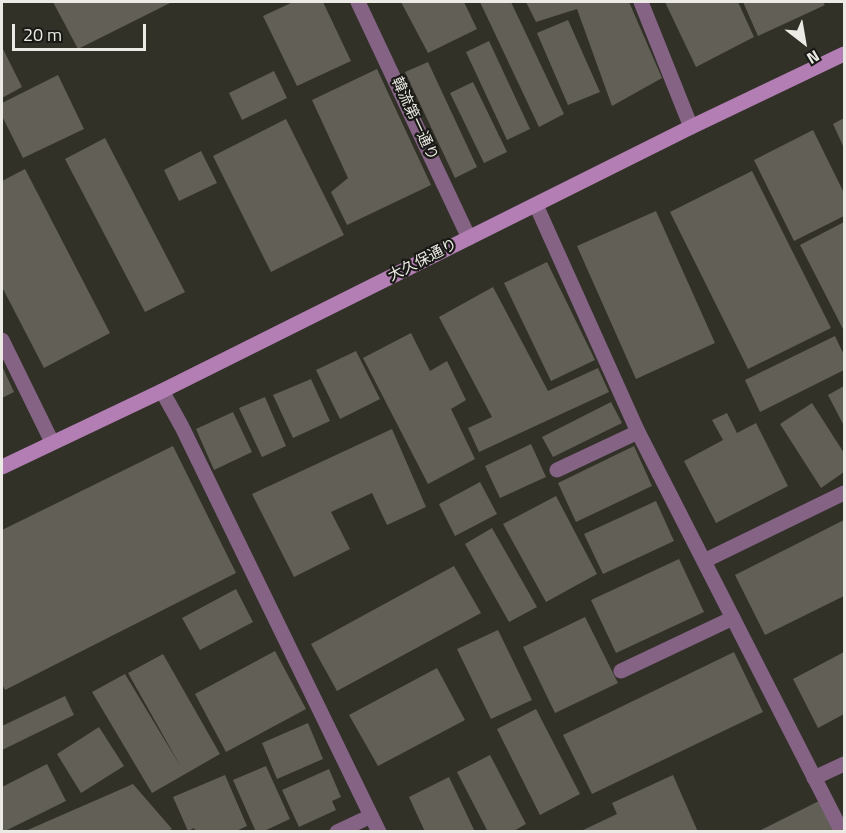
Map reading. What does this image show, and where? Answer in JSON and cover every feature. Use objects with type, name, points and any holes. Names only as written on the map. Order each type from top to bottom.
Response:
[{"type":"main road","name":"大久保通り","points":[[2,467],[162,391],[691,127],[844,54]]},
{"type":"street","name":"韓流第一通り","points":[[358,2],[469,238]]},
{"type":"street","points":[[641,2],[691,127]]},
{"type":"street","points":[[536,205],[638,432],[842,831]]},
{"type":"street","points":[[2,340],[52,442]]},
{"type":"street","points":[[162,391],[182,427],[379,831]]},
{"type":"street","points":[[558,470],[638,432]]},
{"type":"street","points":[[704,561],[844,493]]},
{"type":"street","points":[[621,671],[733,618]]},
{"type":"street","points":[[814,778],[844,764]]},
{"type":"street","points":[[337,831],[371,816]]},
{"type":"building","points":[[53,2],[172,2],[78,49]]},
{"type":"building","points":[[293,2],[323,2],[351,61],[297,86],[263,16]]},
{"type":"building","points":[[401,2],[464,2],[477,29],[428,53]]},
{"type":"building","points":[[480,2],[511,2],[564,114],[539,127]]},
{"type":"building","points":[[526,2],[629,2],[662,78],[612,106],[577,9],[536,22]]},
{"type":"building","points":[[665,2],[738,2],[754,37],[696,67]]},
{"type":"building","points":[[743,2],[823,2],[825,5],[758,36]]},
{"type":"building","points":[[568,20],[600,92],[568,105],[537,33]]},
{"type":"building","points":[[489,41],[530,129],[507,140],[466,52]]},
{"type":"building","points":[[2,47],[22,87],[2,98]]},
{"type":"building","points":[[428,62],[477,167],[455,178],[405,72]]},
{"type":"building","points":[[377,69],[431,185],[347,225],[331,192],[348,178],[312,100]]},
{"type":"building","points":[[274,71],[287,98],[242,120],[229,93]]},
{"type":"building","points":[[58,75],[84,129],[23,158],[2,116],[2,103]]},
{"type":"building","points":[[473,82],[507,152],[484,163],[450,93]]},
{"type":"building","points":[[844,118],[844,148],[833,124]]},
{"type":"building","points":[[286,119],[344,235],[271,272],[213,156]]},
{"type":"building","points":[[813,130],[844,193],[844,216],[794,241],[754,160]]},
{"type":"building","points":[[105,138],[185,292],[145,312],[65,159]]},
{"type":"building","points":[[201,151],[217,183],[179,201],[164,170]]},
{"type":"building","points":[[25,169],[110,333],[44,368],[2,287],[2,181]]},
{"type":"building","points":[[752,171],[831,328],[748,369],[670,212]]},
{"type":"building","points":[[656,211],[715,343],[636,379],[577,246]]},
{"type":"building","points":[[844,222],[844,331],[800,245]]},
{"type":"building","points":[[547,262],[595,360],[551,381],[504,283]]},
{"type":"building","points":[[493,287],[548,391],[598,368],[609,392],[479,452],[468,428],[492,417],[439,317]]},
{"type":"building","points":[[411,333],[430,371],[447,361],[466,400],[451,409],[475,459],[428,484],[363,358]]},
{"type":"building","points":[[835,336],[844,355],[844,370],[760,412],[745,380]]},
{"type":"building","points":[[356,351],[380,399],[340,419],[316,370]]},
{"type":"building","points":[[2,366],[14,392],[2,398]]},
{"type":"building","points":[[311,379],[330,421],[293,438],[273,395]]},
{"type":"building","points":[[844,386],[844,426],[828,395]]},
{"type":"building","points":[[265,397],[286,446],[262,457],[239,408]]},
{"type":"building","points":[[611,402],[622,423],[553,457],[542,437]]},
{"type":"building","points":[[812,403],[844,453],[844,472],[821,488],[780,424]]},
{"type":"building","points":[[233,412],[252,452],[214,470],[196,429]]},
{"type":"building","points":[[727,413],[737,433],[756,423],[788,486],[716,523],[684,461],[723,440],[712,420]]},
{"type":"building","points":[[392,429],[426,507],[387,525],[372,493],[331,512],[350,549],[294,577],[252,494]]},
{"type":"building","points":[[531,444],[546,477],[500,498],[485,466]]},
{"type":"building","points":[[173,446],[236,573],[5,690],[2,684],[2,530]]},
{"type":"building","points":[[634,446],[652,486],[576,522],[558,483]]},
{"type":"building","points":[[480,482],[497,514],[455,536],[439,504]]},
{"type":"building","points":[[556,496],[597,574],[546,602],[503,524]]},
{"type":"building","points":[[656,501],[674,541],[603,574],[584,534]]},
{"type":"building","points":[[844,520],[844,596],[765,635],[735,575]]},
{"type":"building","points":[[492,528],[537,607],[509,622],[465,544]]},
{"type":"building","points":[[679,559],[704,612],[616,653],[591,600]]},
{"type":"building","points":[[454,566],[481,613],[337,691],[311,644]]},
{"type":"building","points":[[236,589],[253,622],[200,650],[182,618]]},
{"type":"building","points":[[585,617],[618,683],[555,713],[523,647]]},
{"type":"building","points":[[498,630],[532,700],[491,719],[457,649]]},
{"type":"building","points":[[275,651],[306,709],[226,752],[195,694]]},
{"type":"building","points":[[734,652],[763,712],[592,794],[563,735]]},
{"type":"building","points":[[844,652],[844,714],[818,728],[793,679]]},
{"type":"building","points":[[163,654],[220,754],[152,793],[92,692],[125,674],[181,767],[128,673]]},
{"type":"building","points":[[437,668],[465,720],[378,766],[349,715]]},
{"type":"building","points":[[65,696],[74,715],[2,750],[2,726]]},
{"type":"building","points":[[536,709],[580,794],[540,815],[497,729]]},
{"type":"building","points":[[308,723],[323,759],[277,779],[262,743]]},
{"type":"building","points":[[99,727],[124,766],[81,793],[57,754]]},
{"type":"building","points":[[490,755],[526,824],[512,832],[488,832],[457,772]]},
{"type":"building","points":[[47,764],[66,801],[3,832],[2,787]]},
{"type":"building","points":[[266,766],[290,819],[262,832],[256,832],[233,780]]},
{"type":"building","points":[[329,769],[341,797],[332,801],[336,810],[299,827],[282,790]]},
{"type":"building","points":[[225,775],[247,826],[234,832],[196,832],[194,828],[188,831],[173,797]]},
{"type":"building","points":[[673,775],[698,832],[579,832],[617,814],[612,803]]},
{"type":"building","points":[[449,777],[475,832],[425,832],[409,797]]},
{"type":"building","points":[[133,784],[172,829],[166,832],[23,832]]},
{"type":"building","points":[[819,801],[834,832],[757,832]]}]
